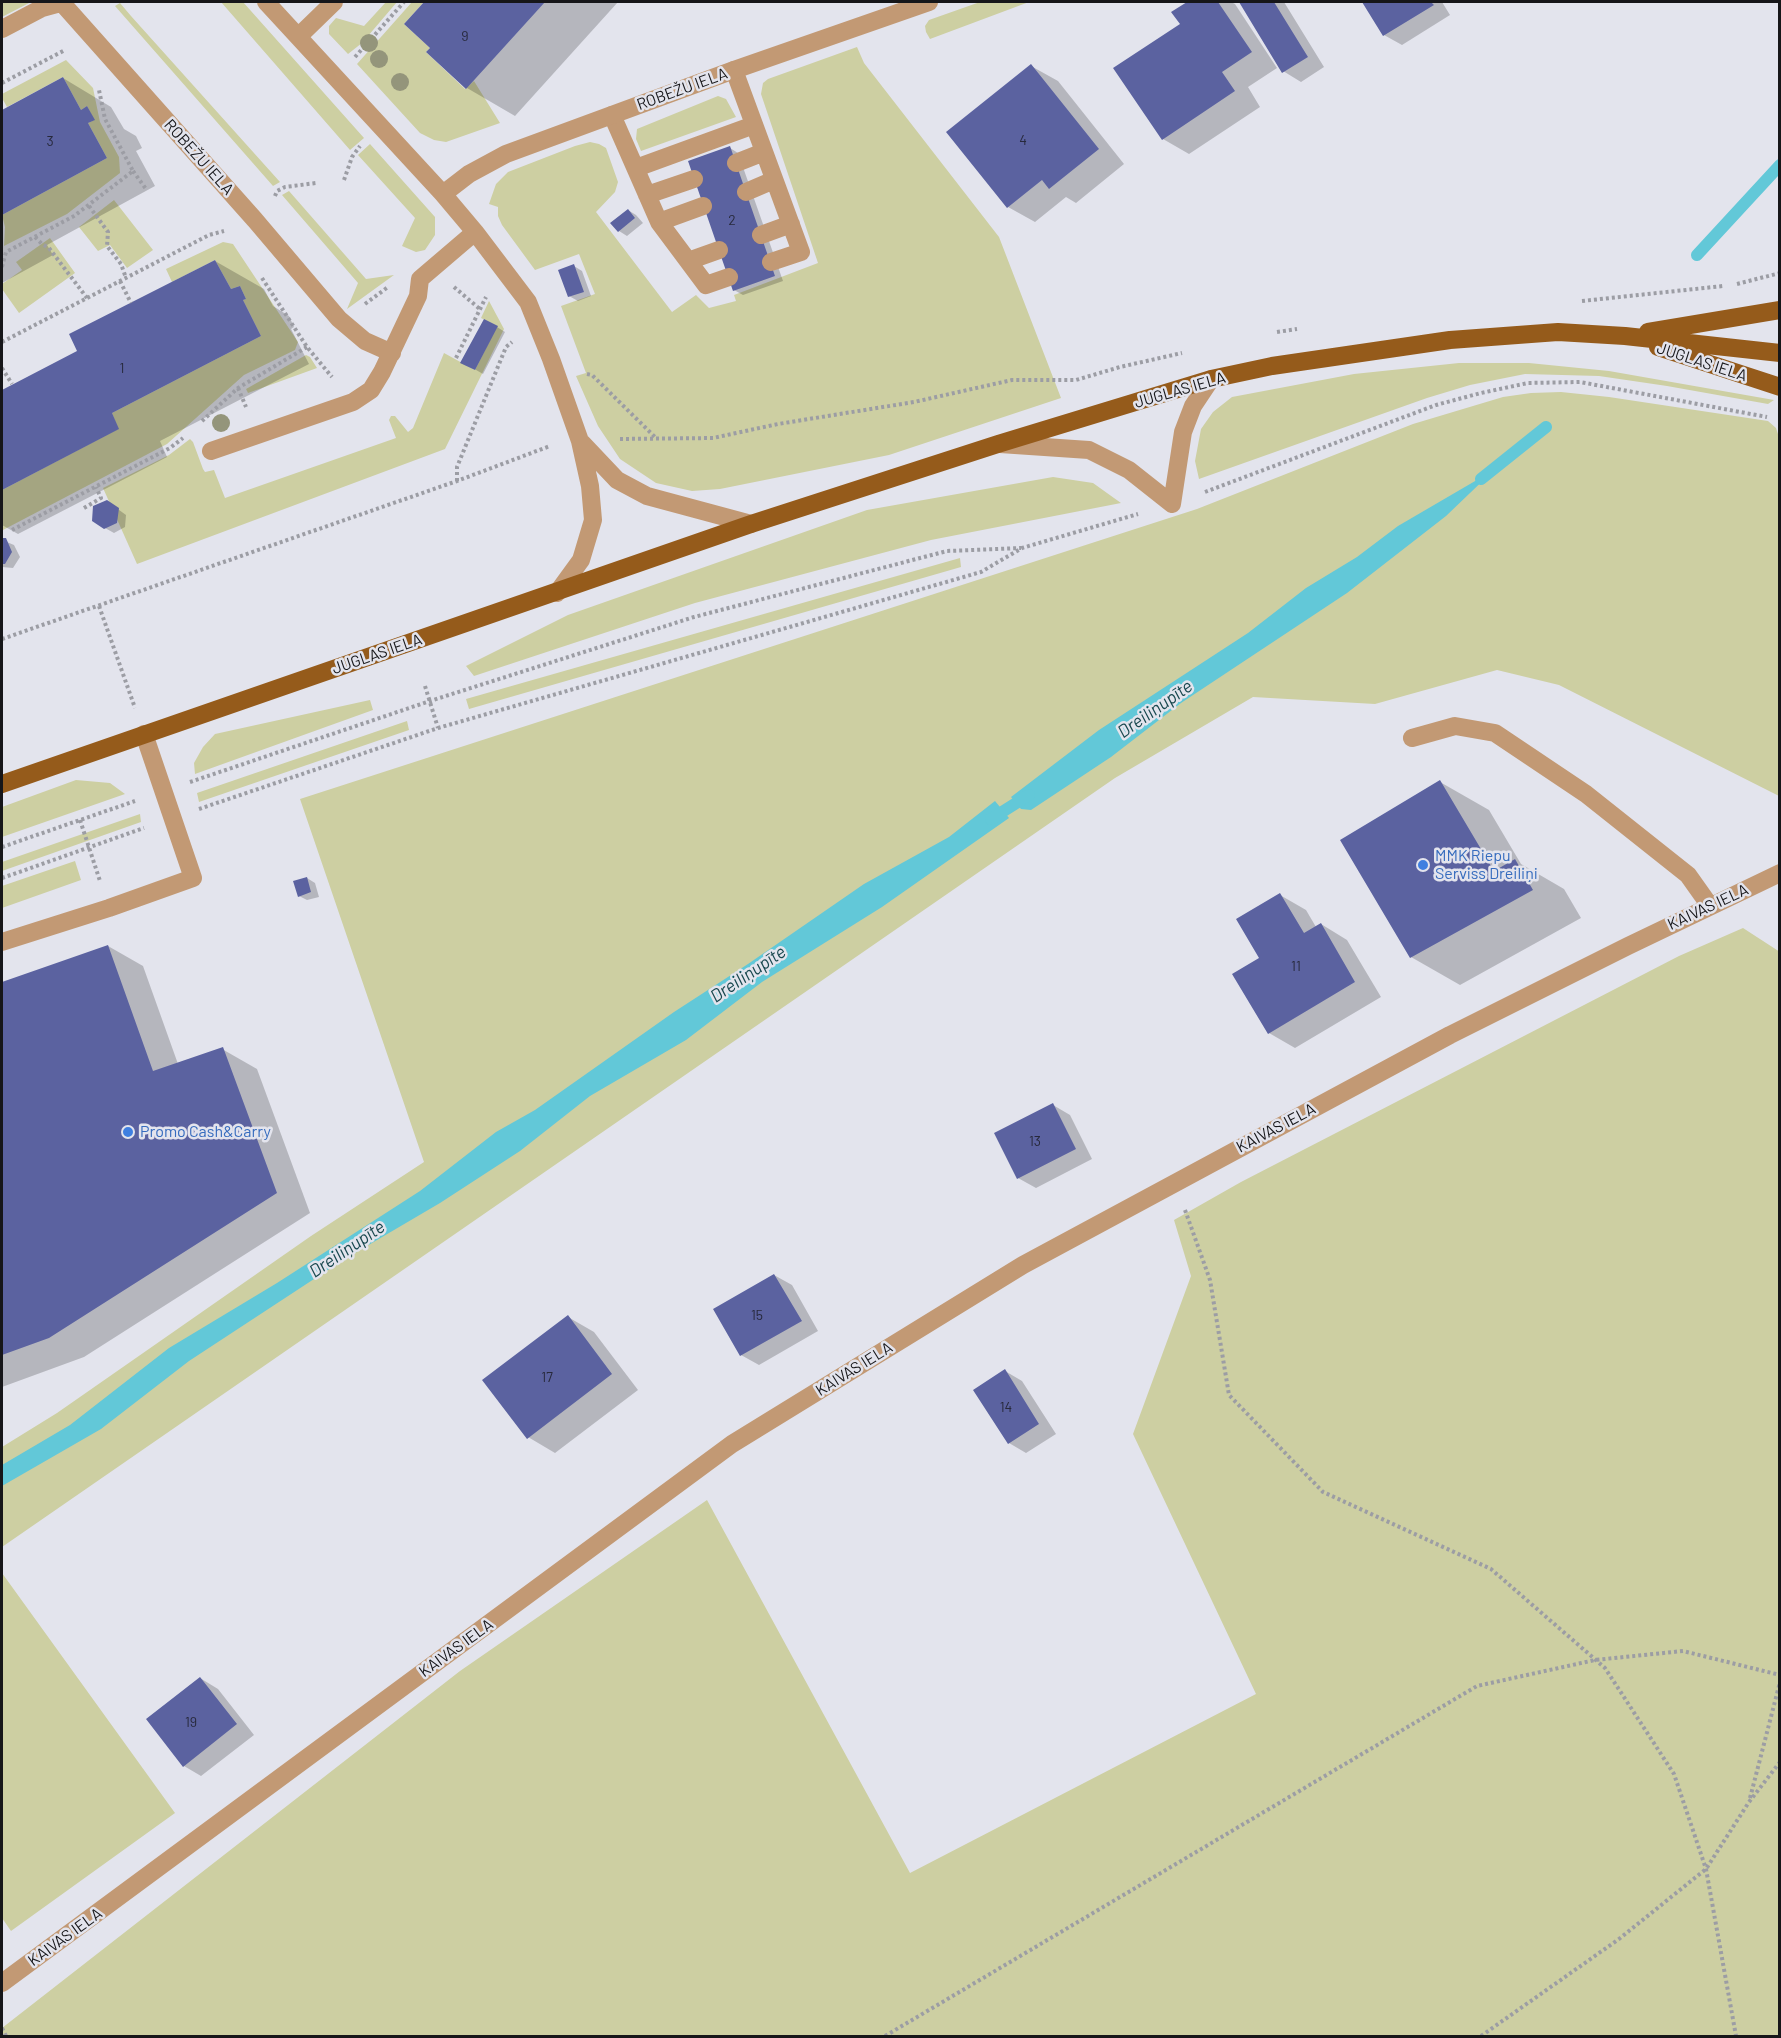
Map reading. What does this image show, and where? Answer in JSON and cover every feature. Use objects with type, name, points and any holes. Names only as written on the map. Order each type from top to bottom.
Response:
[{"type":"main road","name":"JUGLAS IELA","points":[[1625,336],[1779,310]]},
{"type":"main road","name":"JUGLAS IELA","points":[[2,784],[751,524],[998,444],[1211,379],[1272,366],[1450,340],[1558,332],[1625,336],[1779,353]]},
{"type":"main road","name":"JUGLAS IELA","points":[[1625,336],[1779,387]]},
{"type":"street","name":"ROBEŽU IELA","points":[[2,29],[42,8],[63,2],[339,319],[365,341],[392,353]]},
{"type":"street","points":[[266,2],[443,194],[528,302],[580,441],[590,486],[593,520],[581,560],[557,593]]},
{"type":"street","points":[[299,36],[334,2]]},
{"type":"street","name":"ROBEŽU IELA","points":[[443,194],[486,163],[734,70],[929,2]]},
{"type":"street","points":[[734,70],[801,252],[771,262]]},
{"type":"street","points":[[612,115],[659,222],[706,285],[729,277]]},
{"type":"street","points":[[636,168],[754,125]]},
{"type":"street","points":[[736,163],[764,152]]},
{"type":"street","points":[[647,195],[694,179]]},
{"type":"street","points":[[746,192],[774,180]]},
{"type":"street","points":[[659,222],[704,206]]},
{"type":"street","points":[[761,235],[791,224]]},
{"type":"street","points":[[211,451],[353,402],[371,390],[392,353],[418,296],[420,279],[475,232]]},
{"type":"street","points":[[688,261],[719,250]]},
{"type":"street","points":[[998,444],[1089,450],[1129,470],[1172,504],[1183,432],[1193,406],[1211,379]]},
{"type":"street","points":[[580,441],[617,480],[647,496],[751,524]]},
{"type":"street","points":[[1412,738],[1455,726],[1495,733],[1586,794],[1688,875],[1710,906]]},
{"type":"street","points":[[2,942],[193,878],[144,734]]},
{"type":"street","name":"KAIVAS IELA","points":[[2,1983],[732,1444],[1023,1265],[1450,1035],[1779,873]]},
{"type":"path","points":[[350,62],[404,2]]},
{"type":"path","points":[[2,83],[72,45]]},
{"type":"path","points":[[67,49],[73,57]]},
{"type":"path","points":[[98,88],[105,119],[133,171],[146,189]]},
{"type":"path","points":[[344,180],[354,153],[367,141]]},
{"type":"path","points":[[2,267],[6,252],[89,206],[133,171]]},
{"type":"path","points":[[273,199],[277,191],[285,187],[316,183]]},
{"type":"path","points":[[89,206],[108,232],[106,246],[121,264],[126,278]]},
{"type":"path","points":[[2,342],[210,235],[230,230]]},
{"type":"path","points":[[35,237],[49,248],[87,298]]},
{"type":"path","points":[[256,269],[307,347],[353,402]]},
{"type":"path","points":[[458,280],[453,286],[481,310]]},
{"type":"path","points":[[120,281],[131,303]]},
{"type":"path","points":[[360,307],[393,284]]},
{"type":"path","points":[[456,358],[481,310],[489,289]]},
{"type":"path","points":[[472,328],[477,331]]},
{"type":"path","points":[[456,481],[457,467],[506,347],[517,337]]},
{"type":"path","points":[[199,424],[238,388],[307,347]]},
{"type":"path","points":[[460,351],[465,354]]},
{"type":"path","points":[[2,368],[12,384]]},
{"type":"path","points":[[581,372],[592,375],[656,438]]},
{"type":"path","points":[[2,878],[438,728],[981,572],[1022,548],[1172,504],[1436,405],[1481,393],[1528,383],[1580,382],[1768,417]]},
{"type":"path","points":[[12,530],[170,447],[184,436]]},
{"type":"path","points":[[2,639],[550,446]]},
{"type":"path","points":[[84,508],[101,498],[96,487]]},
{"type":"path","points":[[2,847],[430,701],[694,617],[947,550],[1022,548]]},
{"type":"path","points":[[99,606],[144,734]]},
{"type":"path","points":[[425,686],[438,728]]},
{"type":"path","points":[[1175,1183],[1210,1280],[1229,1395],[1323,1492],[1491,1569],[1605,1668],[1674,1774],[1706,1869],[1736,2037]]},
{"type":"path","points":[[885,2037],[1477,1686],[1595,1660],[1683,1651],[1779,1676]]},
{"type":"path","points":[[1749,1802],[1779,1682]]},
{"type":"path","points":[[1481,2037],[1619,1939],[1706,1869],[1749,1802],[1779,1762]]},
{"type":"path","points":[[2,2028],[6,2037]]},
{"type":"green space","points":[[31,2],[2,17],[2,3]]},
{"type":"green space","points":[[221,2],[243,2],[364,138],[350,150]]},
{"type":"green space","points":[[386,2],[397,2],[362,43],[348,54],[329,34],[329,26],[336,18],[364,26]]},
{"type":"green space","points":[[412,2],[424,2],[404,24],[430,48],[426,52],[465,89],[474,81],[500,123],[446,142],[434,140],[420,133],[357,64]]},
{"type":"green space","points":[[980,2],[1029,2],[930,39],[925,26],[929,20]]},
{"type":"green space","points":[[120,3],[280,182],[273,186],[115,6]]},
{"type":"green space","points":[[857,47],[864,63],[999,237],[1061,398],[889,455],[720,489],[692,491],[656,483],[620,459],[598,426],[576,376],[586,373],[561,306],[595,294],[579,254],[535,270],[502,225],[498,216],[498,207],[489,204],[496,184],[508,172],[575,146],[590,142],[599,144],[606,148],[618,182],[615,192],[596,212],[672,312],[696,295],[709,308],[736,301],[734,295],[818,263],[761,94],[763,83],[768,79]]},
{"type":"green space","points":[[66,60],[93,88],[100,122],[119,157],[120,173],[67,214],[4,246],[5,227],[2,215],[107,158],[88,123],[94,120],[87,106],[81,110],[63,77],[7,107],[2,98],[2,94]]},
{"type":"green space","points":[[718,96],[726,99],[736,117],[641,151],[636,139],[637,129]]},
{"type":"green space","points":[[370,144],[435,217],[435,235],[425,250],[416,252],[402,246],[415,218],[358,155]]},
{"type":"green space","points":[[289,191],[366,279],[394,275],[347,309],[358,283],[282,195]]},
{"type":"green space","points":[[114,200],[153,250],[127,268],[110,245],[98,251],[79,227]]},
{"type":"green space","points":[[50,238],[75,273],[19,313],[2,289],[2,284],[22,270],[16,262]]},
{"type":"green space","points":[[223,242],[233,244],[298,342],[295,350],[244,375],[167,444],[3,530],[2,490],[118,429],[112,413],[261,336],[243,300],[246,299],[240,286],[231,289],[215,260],[172,282],[166,269]]},
{"type":"green space","points":[[489,301],[504,329],[445,449],[137,564],[103,488],[169,455],[190,439],[205,472],[214,470],[225,498],[396,438],[389,420],[391,416],[395,416],[408,432],[413,428],[444,353],[475,370],[497,326],[481,318]]},
{"type":"green space","points":[[306,355],[317,368],[248,393],[246,389]]},
{"type":"green space","points":[[1459,363],[1529,363],[1609,371],[1774,400],[1768,404],[1599,376],[1525,374],[1470,385],[1427,398],[1199,479],[1195,461],[1201,429],[1213,412],[1232,397],[1354,374]]},
{"type":"green space","points":[[1561,392],[1768,421],[1776,428],[1780,440],[1779,796],[1559,685],[1497,670],[1375,704],[1253,697],[1115,778],[2,1547],[2,1447],[57,1413],[311,1236],[424,1162],[300,799],[1197,509],[1413,424],[1503,397]]},
{"type":"green space","points":[[1053,477],[1093,483],[1121,503],[931,540],[695,603],[474,676],[466,666],[568,615],[867,510]]},
{"type":"green space","points":[[960,558],[961,567],[469,709],[466,699]]},
{"type":"green space","points":[[370,700],[373,710],[195,774],[194,763],[203,747],[215,734]]},
{"type":"green space","points":[[407,721],[409,730],[199,802],[197,793]]},
{"type":"green space","points":[[76,780],[110,783],[125,794],[2,837],[2,807]]},
{"type":"green space","points":[[140,814],[141,822],[2,871],[2,862]]},
{"type":"green space","points":[[75,861],[81,880],[2,908],[2,886]]},
{"type":"green space","points":[[1743,928],[1780,952],[1779,2036],[2,2036],[2,2028],[460,1671],[707,1500],[910,1873],[1256,1694],[1133,1434],[1191,1276],[1174,1220],[1241,1182],[1679,956]]},
{"type":"green space","points":[[2,1573],[175,1813],[11,1931],[2,1918]]},
{"type":"water","points":[[1494,470],[1446,516],[1347,593],[1181,703],[1111,757],[1031,810],[1021,809],[1011,797],[1099,730],[1248,633],[1306,588],[1357,557],[1398,526]]},
{"type":"water","name":"Dreiliņupīte","points":[[995,801],[1009,818],[882,907],[762,982],[686,1040],[590,1096],[520,1151],[440,1203],[343,1260],[189,1361],[101,1429],[2,1486],[2,1465],[70,1425],[169,1348],[277,1283],[420,1191],[496,1132],[535,1110],[674,1012],[864,884],[949,837]]},
{"type":"building","points":[[424,2],[545,2],[466,89],[426,52],[430,48],[404,24]]},
{"type":"building","points":[[1187,2],[1218,2],[1252,52],[1222,72],[1235,91],[1162,140],[1113,68],[1180,24],[1171,12]]},
{"type":"building","points":[[1239,2],[1274,2],[1308,57],[1282,73]]},
{"type":"building","points":[[1362,2],[1431,2],[1434,5],[1383,36]]},
{"type":"building","points":[[1031,64],[1099,149],[1049,189],[1042,180],[1007,208],[946,132]]},
{"type":"building","points":[[63,77],[81,110],[87,106],[95,120],[88,123],[107,158],[2,215],[2,110]]},
{"type":"building","points":[[730,146],[775,276],[733,291],[688,161]]},
{"type":"building","points":[[628,209],[635,218],[618,232],[610,223]]},
{"type":"building","points":[[215,260],[231,289],[240,286],[246,299],[243,300],[261,336],[112,413],[119,429],[2,490],[2,390],[77,351],[69,334]]},
{"type":"building","points":[[574,264],[584,292],[568,297],[558,270]]},
{"type":"building","points":[[484,319],[498,326],[475,370],[460,363]]},
{"type":"building","points":[[107,500],[119,508],[117,523],[104,529],[92,521],[93,506]]},
{"type":"building","points":[[2,538],[6,538],[12,552],[5,564],[2,564]]},
{"type":"building","name":"MMK Riepu Serviss Dreiliņi","points":[[1440,780],[1494,871],[1515,859],[1533,890],[1410,958],[1340,840]]},
{"type":"building","points":[[307,877],[311,892],[298,897],[293,881]]},
{"type":"building","points":[[1280,893],[1304,933],[1321,923],[1355,982],[1268,1034],[1232,974],[1259,958],[1236,919]]},
{"type":"building","name":"Promo Cash&Carry","points":[[108,945],[153,1071],[223,1047],[277,1193],[49,1338],[2,1355],[2,982]]},
{"type":"building","points":[[1053,1103],[1076,1149],[1017,1179],[994,1133]]},
{"type":"building","points":[[774,1274],[802,1321],[740,1356],[713,1309]]},
{"type":"building","points":[[568,1315],[612,1374],[527,1439],[482,1380]]},
{"type":"building","points":[[1005,1369],[1039,1424],[1008,1444],[973,1390]]},
{"type":"building","points":[[200,1677],[237,1724],[183,1767],[146,1719]]},
{"type":"waterway","points":[[1697,255],[1780,165]]},
{"type":"waterway","points":[[1481,479],[1546,427]]},
{"type":"waterway","name":"Dreiliņupīte","points":[[991,819],[1029,795]]},
{"type":"place","name":"MMK Riepu Serviss Dreiliņi","points":[[1423,865]]},
{"type":"place","name":"Promo Cash&Carry","points":[[128,1132]]}]
